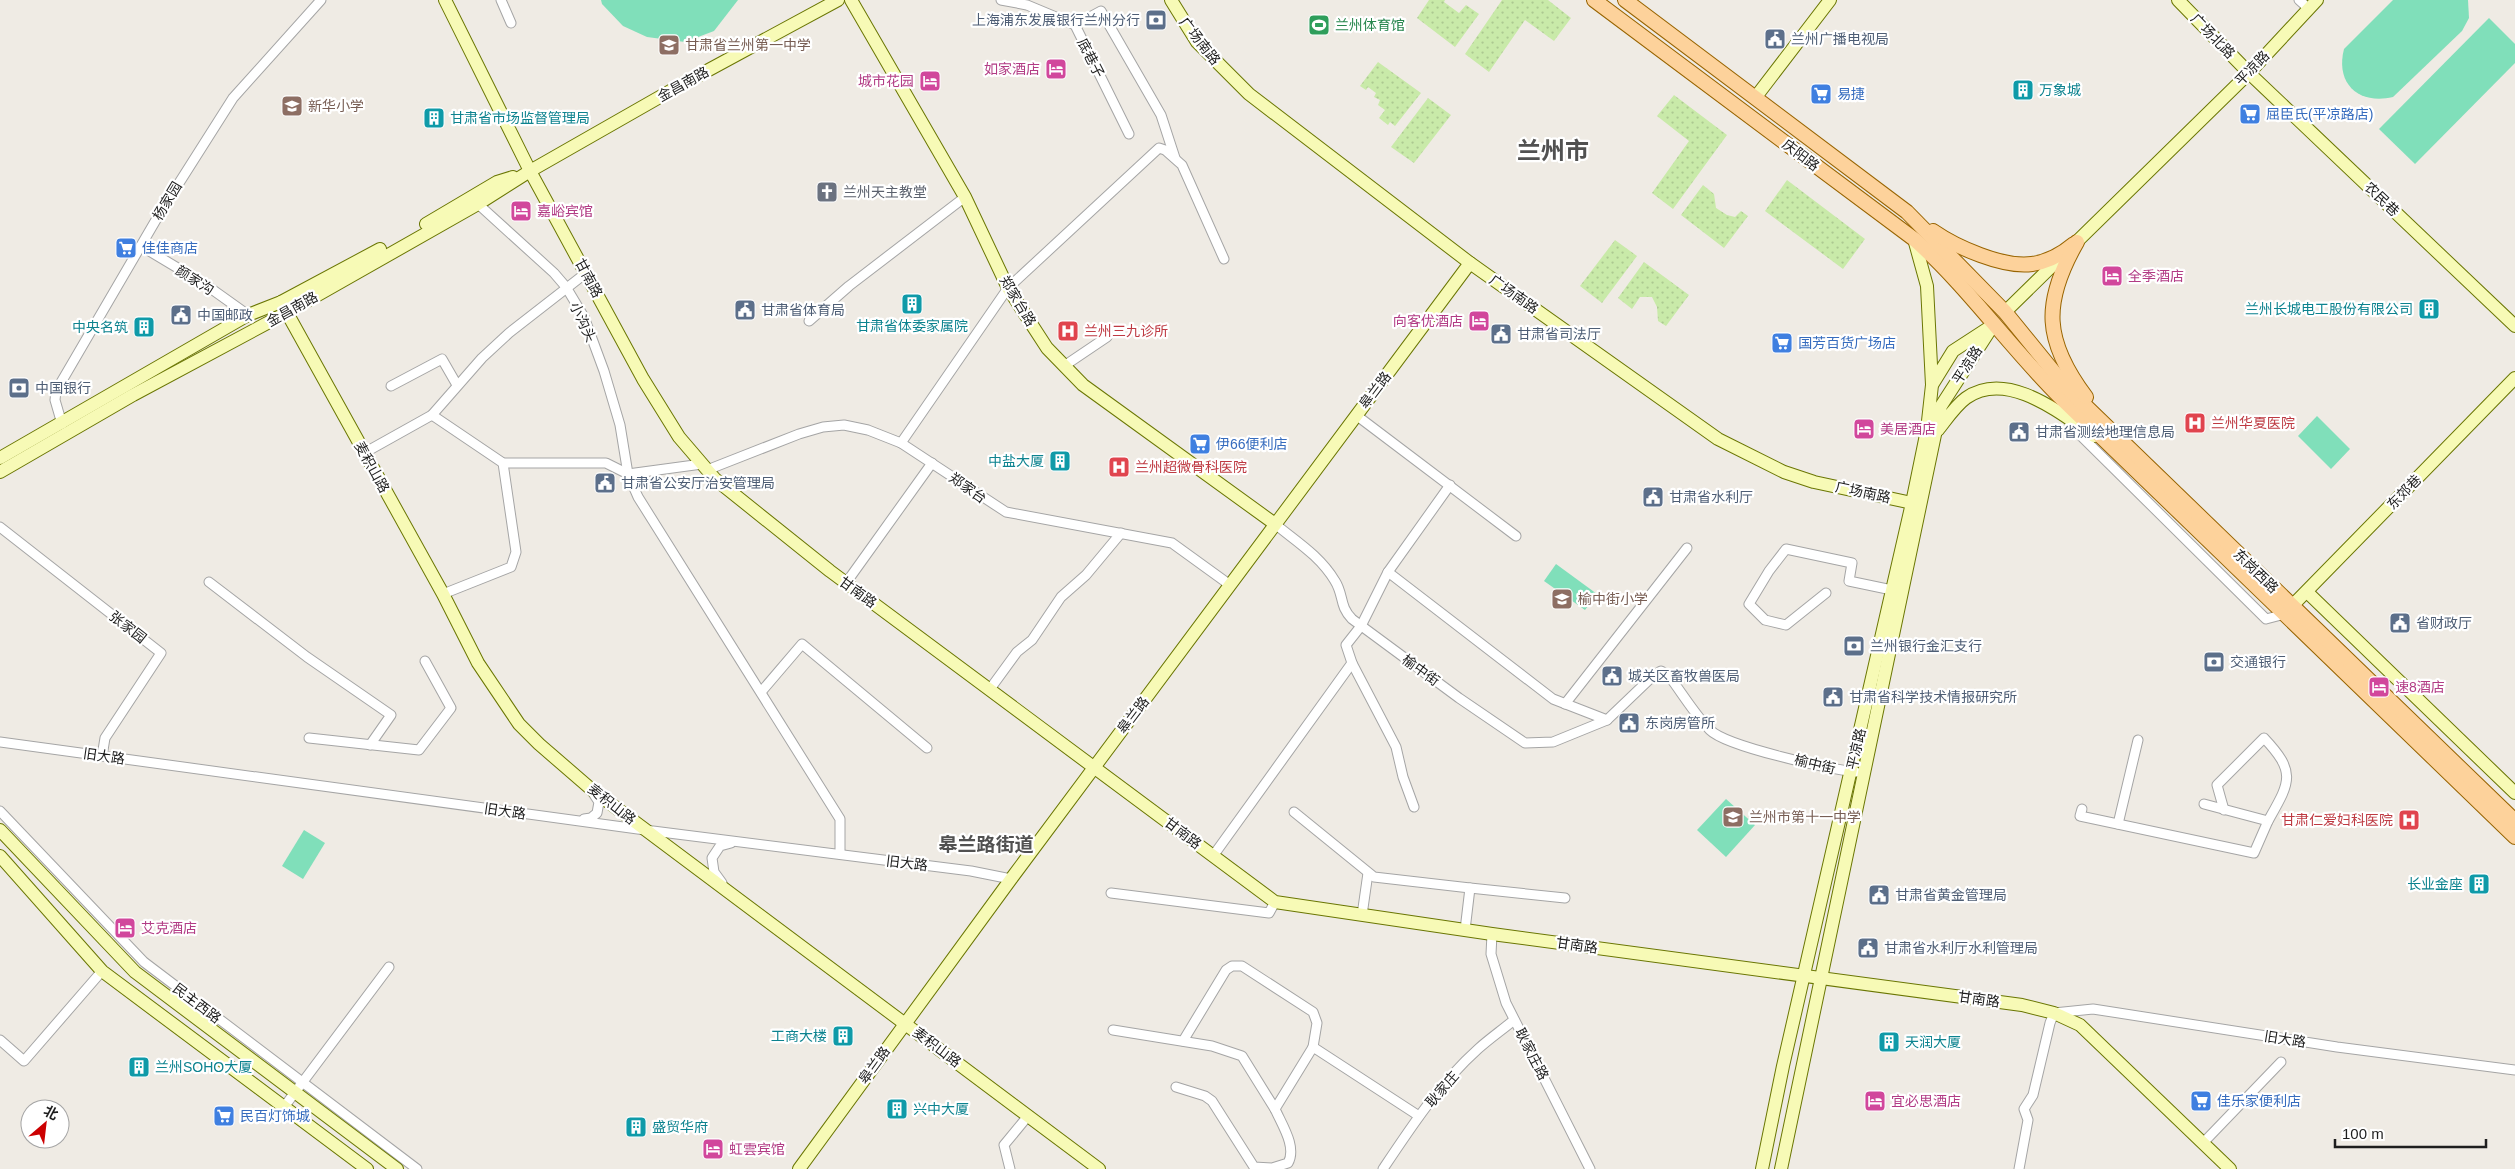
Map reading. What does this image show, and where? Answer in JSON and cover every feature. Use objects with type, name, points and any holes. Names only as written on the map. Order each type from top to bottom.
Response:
[{"type":"main road","name":"庆阳路","points":[[1594,0],[1914,239],[1940,262],[1993,325]]},
{"type":"main road","name":"庆阳路","points":[[1625,0],[1907,212],[2005,312]]},
{"type":"main road","points":[[1907,212],[1952,242],[1984,256],[2021,265],[2050,260],[2077,242]]},
{"type":"main road","points":[[2077,242],[2067,262],[2054,298],[2051,319],[2053,335],[2060,356],[2074,381],[2115,443]]},
{"type":"main road","name":"平凉路","points":[[1993,325],[2005,312]]},
{"type":"main road","name":"东岗西路","points":[[2005,312],[2066,387],[2115,443]]},
{"type":"main road","name":"东岗西路","points":[[1993,325],[2029,365],[2115,443],[2289,610],[2515,822]]},
{"type":"main road","name":"东岗西路","points":[[2289,610],[2515,837]]},
{"type":"street","name":"杨家园","points":[[62,424],[55,400],[56,391],[141,246],[233,98],[321,0]]},
{"type":"street","name":"甘南路","points":[[445,0],[530,171],[643,379],[679,437],[715,479],[846,583],[1275,902],[1492,934],[2022,1005],[2054,1013],[2080,1025],[2230,1169]]},
{"type":"street","points":[[501,0],[511,23]]},
{"type":"street","name":"金昌南路","points":[[0,458],[62,424],[248,315],[284,307],[478,204],[530,171],[679,86],[838,0]]},
{"type":"street","name":"郑家台路","points":[[851,0],[965,198],[1008,288],[1047,348],[1083,385],[1275,524]]},
{"type":"street","name":"底巷子","points":[[1001,0],[1028,5],[1074,26],[1130,134]]},
{"type":"street","name":"广场南路","points":[[1171,0],[1198,42],[1249,94],[1470,263],[1718,439],[1754,459],[1814,482],[1912,503]]},
{"type":"street","points":[[1755,98],[1830,0]]},
{"type":"street","name":"广场北路","points":[[2178,0],[2249,73]]},
{"type":"street","name":"平凉路","points":[[2005,312],[2249,73],[2308,3]]},
{"type":"street","points":[[1074,26],[1101,11],[1161,115],[1175,158]]},
{"type":"street","name":"农民巷","points":[[2249,73],[2515,326]]},
{"type":"street","points":[[901,442],[1008,288],[1159,148],[1165,150],[1182,165],[1224,259]]},
{"type":"street","name":"金昌南路","points":[[0,472],[497,182],[530,171]]},
{"type":"street","points":[[809,321],[848,286],[965,198]]},
{"type":"street","name":"小沟头","points":[[478,204],[566,287],[584,317],[604,371],[620,425],[628,474],[638,497],[840,819],[840,854]]},
{"type":"street","points":[[1914,239],[1927,286],[1932,385]]},
{"type":"street","name":"颜家沟","points":[[141,246],[206,285],[248,315]]},
{"type":"street","name":"皋兰路","points":[[798,1169],[1094,767],[1470,263]]},
{"type":"street","points":[[364,453],[432,415],[457,385],[509,333],[586,273]]},
{"type":"street","name":"麦积山路","points":[[284,307],[443,594],[478,663],[519,724],[575,775],[645,830],[1099,1169]]},
{"type":"street","name":"平凉路","points":[[1781,1169],[1820,978],[1892,590],[1912,503],[1926,430],[1932,385],[1953,351],[1993,325]]},
{"type":"street","name":"平凉路","points":[[1762,1169],[1783,1066],[1858,772],[1941,406],[1993,325]]},
{"type":"street","points":[[1064,366],[1107,336]]},
{"type":"street","points":[[391,386],[442,359],[457,385]]},
{"type":"street","name":"东郊巷","points":[[2289,610],[2515,378]]},
{"type":"street","points":[[1936,432],[1965,398],[1989,389],[1999,388],[2015,390],[2040,401],[2115,443]]},
{"type":"street","name":"东岗西路","points":[[2057,412],[2266,619],[2289,610]]},
{"type":"street","points":[[432,415],[503,463],[606,463],[628,474]]},
{"type":"street","points":[[1356,415],[1516,536]]},
{"type":"street","name":"郑家台","points":[[628,474],[705,467],[823,427],[852,427],[868,430],[901,442],[1006,512],[1172,543],[1230,585]]},
{"type":"street","points":[[443,594],[512,566],[516,552],[503,463]]},
{"type":"street","points":[[846,583],[932,463]]},
{"type":"street","points":[[1414,807],[1403,777],[1396,747],[1352,662],[1346,645],[1361,626],[1388,572],[1450,485]]},
{"type":"street","name":"榆中街","points":[[1275,524],[1321,561],[1336,582],[1345,612],[1361,626],[1525,743],[1552,742],[1607,720],[1653,676],[1661,672],[1669,676],[1711,731],[1721,738],[1839,770],[1858,772]]},
{"type":"street","name":"张家园","points":[[0,527],[161,653],[105,738],[102,756]]},
{"type":"street","points":[[990,689],[1017,652],[1032,640],[1061,597],[1086,575],[1121,533]]},
{"type":"street","points":[[1565,704],[1687,548]]},
{"type":"street","points":[[1826,593],[1786,625],[1765,620],[1749,604],[1769,571],[1786,549],[1852,563],[1849,581],[1892,590]]},
{"type":"street","points":[[1388,572],[1553,699],[1607,720]]},
{"type":"street","points":[[209,582],[307,657],[391,714],[370,745]]},
{"type":"street","points":[[2306,592],[2515,793]]},
{"type":"street","points":[[761,692],[802,644],[926,748]]},
{"type":"street","points":[[309,738],[420,750],[451,708],[426,661]]},
{"type":"street","points":[[1213,856],[1352,662]]},
{"type":"street","points":[[2082,809],[2080,816],[2254,853],[2268,821],[2285,791],[2288,775],[2281,756],[2264,738],[2218,785],[2224,810]]},
{"type":"street","points":[[2118,824],[2138,740]]},
{"type":"street","name":"旧大路","points":[[0,742],[645,830],[971,871],[1011,879]]},
{"type":"street","points":[[571,820],[591,818],[599,808],[595,795],[575,775]]},
{"type":"street","points":[[2204,804],[2268,821]]},
{"type":"street","name":"民主西路","points":[[0,811],[144,962],[396,1169]]},
{"type":"street","points":[[1294,812],[1374,877],[1565,898]]},
{"type":"street","name":"民主西路","points":[[0,830],[136,972],[417,1169]]},
{"type":"street","points":[[738,899],[718,878],[712,866],[712,858],[720,846],[751,843]]},
{"type":"street","points":[[0,856],[102,971],[367,1169]]},
{"type":"street","points":[[1362,915],[1368,873]]},
{"type":"street","points":[[1465,930],[1470,888]]},
{"type":"street","points":[[1111,892],[1269,913],[1275,902]]},
{"type":"street","name":"耿家庄路","points":[[1492,934],[1491,954],[1506,1003],[1590,1169]]},
{"type":"street","points":[[1183,1041],[1226,970],[1232,966],[1242,966],[1313,1012],[1317,1023],[1313,1047],[1275,1109]]},
{"type":"street","points":[[284,1108],[389,967]]},
{"type":"street","points":[[0,1040],[24,1061],[102,971]]},
{"type":"street","name":"旧大路","points":[[2054,1013],[2093,1009],[2337,1046],[2515,1070]]},
{"type":"street","points":[[2019,1169],[2028,1120],[2024,1109],[2033,1095],[2054,1013]]},
{"type":"street","name":"耿家庄","points":[[1383,1169],[1418,1116],[1478,1049],[1514,1020]]},
{"type":"street","points":[[1113,1030],[1212,1046],[1242,1056],[1275,1109],[1292,1148],[1292,1156],[1288,1163],[1272,1168],[1254,1167],[1212,1101],[1205,1096],[1176,1087]]},
{"type":"street","points":[[1313,1047],[1418,1116]]},
{"type":"street","points":[[2203,1143],[2281,1062]]},
{"type":"street","points":[[1010,1169],[1004,1145],[1028,1116]]},
{"type":"green space","points":[[601,0],[738,0],[714,31],[685,42],[647,37],[623,26],[602,4]]},
{"type":"green space","points":[[1429,0],[1445,0],[1444,2],[1459,13],[1466,5],[1479,14],[1455,47],[1417,18]]},
{"type":"green space","points":[[1502,0],[1548,0],[1571,18],[1554,41],[1525,20],[1489,72],[1465,54]]},
{"type":"green space","points":[[2393,0],[2468,0],[2469,18],[2462,31],[2393,97],[2370,98],[2360,95],[2347,82],[2343,72],[2342,61],[2344,49]]},
{"type":"green space","points":[[2489,18],[2515,44],[2515,63],[2415,164],[2379,129]]},
{"type":"green space","points":[[1378,62],[1421,93],[1395,126],[1390,122],[1388,125],[1379,118],[1385,110],[1378,105],[1380,100],[1374,97],[1376,93],[1368,87],[1366,90],[1360,86]]},
{"type":"green space","points":[[1674,95],[1727,135],[1673,209],[1652,193],[1689,141],[1657,116]]},
{"type":"green space","points":[[1428,98],[1451,115],[1414,163],[1391,147]]},
{"type":"green space","points":[[1787,180],[1865,239],[1843,269],[1765,211]]},
{"type":"green space","points":[[1703,185],[1714,194],[1716,208],[1727,215],[1735,217],[1741,211],[1748,216],[1724,248],[1681,215]]},
{"type":"green space","points":[[1615,240],[1637,256],[1602,303],[1580,286]]},
{"type":"green space","points":[[1644,262],[1689,295],[1666,326],[1658,321],[1657,307],[1652,297],[1640,297],[1632,309],[1618,298]]},
{"type":"green space","points":[[2317,416],[2350,449],[2331,469],[2298,436]]},
{"type":"green space","points":[[1556,564],[1597,594],[1585,610],[1544,581]]},
{"type":"green space","points":[[1726,799],[1755,825],[1726,857],[1697,830]]},
{"type":"green space","points":[[304,830],[325,843],[303,879],[282,866]]},
{"type":"place","name":"上海浦东发展银行兰州分行","points":[[1156,20]]},
{"type":"place","name":"兰州体育馆","points":[[1319,25]]},
{"type":"place","name":"兰州广播电视局","points":[[1775,39]]},
{"type":"place","name":"甘肃省兰州第一中学","points":[[669,45]]},
{"type":"place","name":"如家酒店","points":[[1056,69]]},
{"type":"place","name":"城市花园","points":[[930,81]]},
{"type":"place","name":"万象城","points":[[2023,90]]},
{"type":"place","name":"易捷","points":[[1821,94]]},
{"type":"place","name":"新华小学","points":[[292,106]]},
{"type":"place","name":"屈臣氏(平凉路店)","points":[[2250,114]]},
{"type":"place","name":"甘肃省市场监督管理局","points":[[434,118]]},
{"type":"place","name":"兰州天主教堂","points":[[827,192]]},
{"type":"place","name":"嘉峪宾馆","points":[[521,211]]},
{"type":"place","name":"佳佳商店","points":[[126,248]]},
{"type":"place","name":"全季酒店","points":[[2112,276]]},
{"type":"place","name":"甘肃省体委家属院","points":[[912,304]]},
{"type":"place","name":"兰州长城电工股份有限公司","points":[[2429,309]]},
{"type":"place","name":"甘肃省体育局","points":[[745,310]]},
{"type":"place","name":"中国邮政","points":[[181,315]]},
{"type":"place","name":"向客优酒店","points":[[1479,321]]},
{"type":"place","name":"中央名筑","points":[[144,327]]},
{"type":"place","name":"兰州三九诊所","points":[[1068,331]]},
{"type":"place","name":"甘肃省司法厅","points":[[1501,334]]},
{"type":"place","name":"国芳百货广场店","points":[[1782,343]]},
{"type":"place","name":"中国银行","points":[[19,388]]},
{"type":"place","name":"兰州华夏医院","points":[[2195,423]]},
{"type":"place","name":"美居酒店","points":[[1864,429]]},
{"type":"place","name":"甘肃省测绘地理信息局","points":[[2019,432]]},
{"type":"place","name":"伊66便利店","points":[[1200,444]]},
{"type":"place","name":"中盐大厦","points":[[1060,461]]},
{"type":"place","name":"兰州超微骨科医院","points":[[1119,467]]},
{"type":"place","name":"甘肃省公安厅治安管理局","points":[[605,483]]},
{"type":"place","name":"甘肃省水利厅","points":[[1653,497]]},
{"type":"place","name":"榆中街小学","points":[[1562,599]]},
{"type":"place","name":"省财政厅","points":[[2400,623]]},
{"type":"place","name":"兰州银行金汇支行","points":[[1854,646]]},
{"type":"place","name":"交通银行","points":[[2214,662]]},
{"type":"place","name":"城关区畜牧兽医局","points":[[1612,676]]},
{"type":"place","name":"速8酒店","points":[[2379,687]]},
{"type":"place","name":"甘肃省科学技术情报研究所","points":[[1833,697]]},
{"type":"place","name":"东岗房管所","points":[[1629,723]]},
{"type":"place","name":"兰州市第十一中学","points":[[1733,817]]},
{"type":"place","name":"甘肃仁爱妇科医院","points":[[2409,820]]},
{"type":"place","name":"长业金座","points":[[2479,884]]},
{"type":"place","name":"甘肃省黄金管理局","points":[[1879,895]]},
{"type":"place","name":"艾克酒店","points":[[125,928]]},
{"type":"place","name":"甘肃省水利厅水利管理局","points":[[1868,948]]},
{"type":"place","name":"工商大楼","points":[[843,1036]]},
{"type":"place","name":"天润大厦","points":[[1889,1042]]},
{"type":"place","name":"兰州SOHO大厦","points":[[139,1067]]},
{"type":"place","name":"宜必思酒店","points":[[1875,1101]]},
{"type":"place","name":"佳乐家便利店","points":[[2201,1101]]},
{"type":"place","name":"兴中大厦","points":[[897,1109]]},
{"type":"place","name":"民百灯饰城","points":[[224,1116]]},
{"type":"place","name":"盛贸华府","points":[[636,1127]]},
{"type":"place","name":"虹雲宾馆","points":[[713,1149]]},
{"type":"district","name":"兰州市","points":[[1553,151]]},
{"type":"district","name":"皋兰路街道","points":[[986,844]]}]
